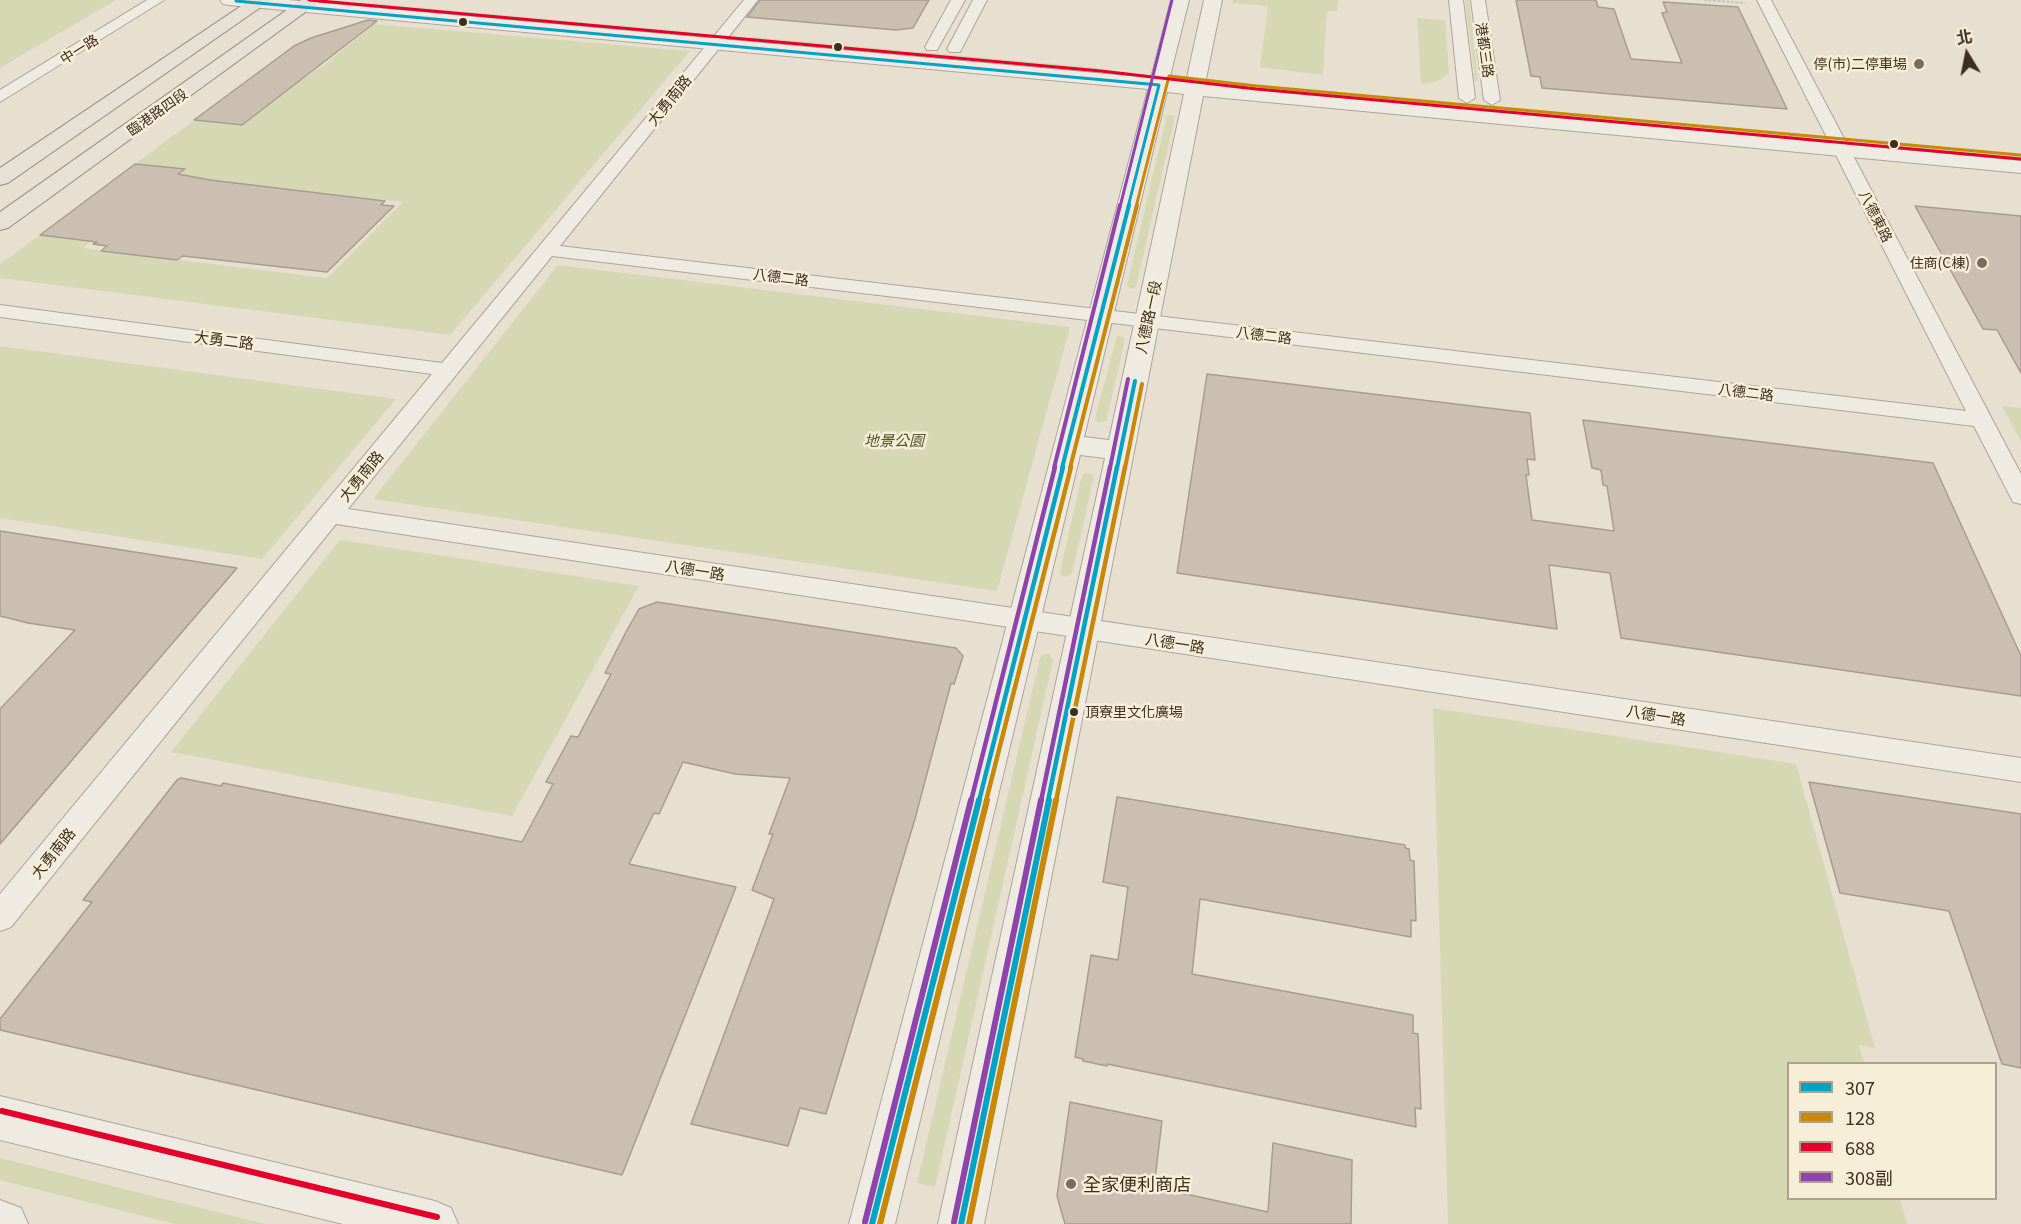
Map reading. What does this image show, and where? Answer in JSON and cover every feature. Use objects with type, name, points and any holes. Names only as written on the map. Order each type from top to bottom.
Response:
[{"type":"main road","points":[[0,158],[236,0]]},
{"type":"main road","points":[[0,178],[284,2]]},
{"type":"main road","name":"臨港路四段","points":[[0,200],[284,2]]},
{"type":"main road","name":"臨港路四段","points":[[0,223],[284,2]]},
{"type":"street","name":"中一路","points":[[0,97],[157,0]]},
{"type":"street","points":[[229,0],[284,2],[721,36],[1161,76]]},
{"type":"street","points":[[401,0],[721,36],[955,48],[1197,81],[2021,167]]},
{"type":"street","name":"大勇南路","points":[[0,917],[751,0]]},
{"type":"street","points":[[932,47],[958,0]]},
{"type":"street","points":[[955,48],[980,0]]},
{"type":"street","points":[[872,1224],[1180,0]]},
{"type":"street","name":"八德路一段","points":[[961,1224],[1213,0]]},
{"type":"street","name":"港都三路","points":[[1456,0],[1467,98]]},
{"type":"street","name":"港都三路","points":[[1478,0],[1492,100]]},
{"type":"street","name":"八德東路","points":[[1758,2],[1832,131],[2021,496]]},
{"type":"street","points":[[1197,81],[1492,100],[2021,148]]},
{"type":"street","name":"八德二路","points":[[546,250],[1981,420]]},
{"type":"street","name":"大勇二路","points":[[0,311],[448,370]]},
{"type":"street","points":[[1068,444],[1121,451]]},
{"type":"street","name":"八德一路","points":[[329,515],[2021,770]]},
{"type":"street","points":[[0,1118],[435,1224]]},
{"type":"street","points":[[0,1223],[6,1224]]},
{"type":"path","points":[[1704,0],[1758,2]]},
{"type":"green space","points":[[0,0],[116,0],[0,68]]},
{"type":"green space","points":[[1233,0],[1338,0],[1337,11],[1327,11],[1323,75],[1260,67],[1268,6],[1232,3]]},
{"type":"green space","points":[[1465,0],[1469,0],[1478,81],[1475,80]]},
{"type":"green space","points":[[369,3],[693,33],[688,35],[365,6]]},
{"type":"green space","points":[[1417,18],[1445,20],[1449,73],[1438,81],[1421,84]]},
{"type":"green space","points":[[374,24],[690,51],[450,335],[0,278],[0,264],[40,235],[91,241],[83,248],[327,278],[403,202],[175,176],[183,169],[135,164],[193,121],[241,126],[295,84],[323,66]]},
{"type":"green space","points":[[754,37],[1098,68],[1096,71],[749,39]]},
{"type":"green space","points":[[1262,86],[1796,135],[1802,138],[1262,90]]},
{"type":"green space","points":[[1167,115],[1175,116],[1136,287],[1130,289],[1127,285]]},
{"type":"green space","points":[[1877,142],[2021,155],[2021,159],[1879,146],[1874,144]]},
{"type":"green space","name":"地景公園","points":[[558,265],[1070,327],[997,591],[373,499]]},
{"type":"green space","points":[[1117,336],[1125,340],[1106,421],[1099,423],[1095,419]]},
{"type":"green space","points":[[0,346],[396,399],[262,559],[0,518]]},
{"type":"green space","points":[[2002,406],[2021,408],[2021,442]]},
{"type":"green space","points":[[1085,473],[1092,474],[1094,477],[1072,573],[1066,577],[1061,575],[1060,571],[1082,476]]},
{"type":"green space","points":[[340,540],[639,586],[512,816],[171,752]]},
{"type":"green space","points":[[1043,654],[1049,654],[1053,660],[935,1187],[917,1183],[1040,658]]},
{"type":"green space","points":[[1433,708],[1796,764],[1875,1048],[1859,1045],[1864,1062],[1787,1062],[1787,1200],[1900,1200],[1907,1224],[1448,1224]]},
{"type":"green space","points":[[0,1158],[265,1224],[175,1224],[0,1180]]},
{"type":"building","points":[[760,0],[929,0],[913,28],[896,30],[747,17]]},
{"type":"building","points":[[1516,0],[1596,0],[1598,7],[1614,9],[1631,59],[1682,63],[1662,13],[1667,12],[1663,2],[1738,7],[1787,109],[1542,88],[1540,77],[1531,76]]},
{"type":"building","points":[[368,20],[377,21],[242,125],[194,120],[294,46],[311,38]]},
{"type":"building","points":[[135,164],[185,169],[178,174],[210,180],[385,201],[381,205],[394,206],[327,272],[183,256],[177,260],[101,251],[107,246],[93,244],[97,242],[40,235]]},
{"type":"building","name":"住商(C棟)","points":[[1915,206],[2021,216],[2021,373],[1997,330],[1983,329]]},
{"type":"building","points":[[1207,374],[1530,413],[1535,460],[1527,459],[1529,475],[1526,475],[1532,520],[1614,531],[1607,486],[1603,485],[1601,470],[1592,468],[1583,420],[1933,463],[2021,656],[2021,696],[1621,638],[1610,573],[1549,565],[1557,629],[1177,573]]},
{"type":"building","points":[[0,531],[237,568],[0,844],[0,709],[75,630],[0,616]]},
{"type":"building","points":[[657,602],[956,648],[963,656],[954,684],[951,683],[915,819],[826,1114],[800,1108],[788,1146],[691,1124],[774,899],[752,890],[773,834],[769,834],[790,778],[735,774],[683,762],[659,814],[654,813],[629,864],[736,887],[622,1175],[0,1030],[0,1019],[92,902],[83,900],[177,780],[181,778],[221,786],[223,783],[522,842],[553,784],[546,782],[571,736],[578,737],[611,674],[605,673],[626,632],[639,609]]},
{"type":"building","points":[[1809,782],[2021,814],[2021,1068],[2002,1064],[1949,911],[1840,893]]},
{"type":"building","points":[[1117,797],[1405,845],[1405,848],[1409,849],[1410,860],[1414,861],[1416,921],[1411,920],[1411,937],[1200,899],[1192,974],[1413,1015],[1413,1033],[1418,1034],[1421,1109],[1415,1108],[1416,1127],[1107,1064],[1107,1066],[1075,1057],[1091,955],[1118,960],[1128,887],[1103,882]]},
{"type":"building","points":[[1070,1102],[1162,1121],[1154,1187],[1268,1212],[1273,1143],[1352,1160],[1351,1224],[1065,1224],[1057,1196]]},
{"type":"transit line","name":"688","points":[[309,0],[1101,71],[1256,89],[2021,159]]},
{"type":"transit line","name":"308副","points":[[865,1222],[1172,0]]},
{"type":"transit line","name":"307","points":[[236,1],[1159,85],[872,1224]]},
{"type":"transit line","name":"128","points":[[880,1224],[1169,76],[1257,86],[2020,155]]},
{"type":"transit line","name":"308副","points":[[954,1222],[1128,379]]},
{"type":"transit line","name":"307","points":[[961,1224],[1135,381]]},
{"type":"transit line","name":"128","points":[[969,1224],[1142,384]]},
{"type":"transit line","name":"688","points":[[2,1111],[437,1217]]},
{"type":"place","name":"停(市)二停車場","points":[[1919,64]]},
{"type":"place","name":"住商(C棟)","points":[[1982,263]]},
{"type":"place","name":"頂寮里文化廣場","points":[[1074,712]]},
{"type":"place","name":"全家便利商店","points":[[1071,1184]]}]
